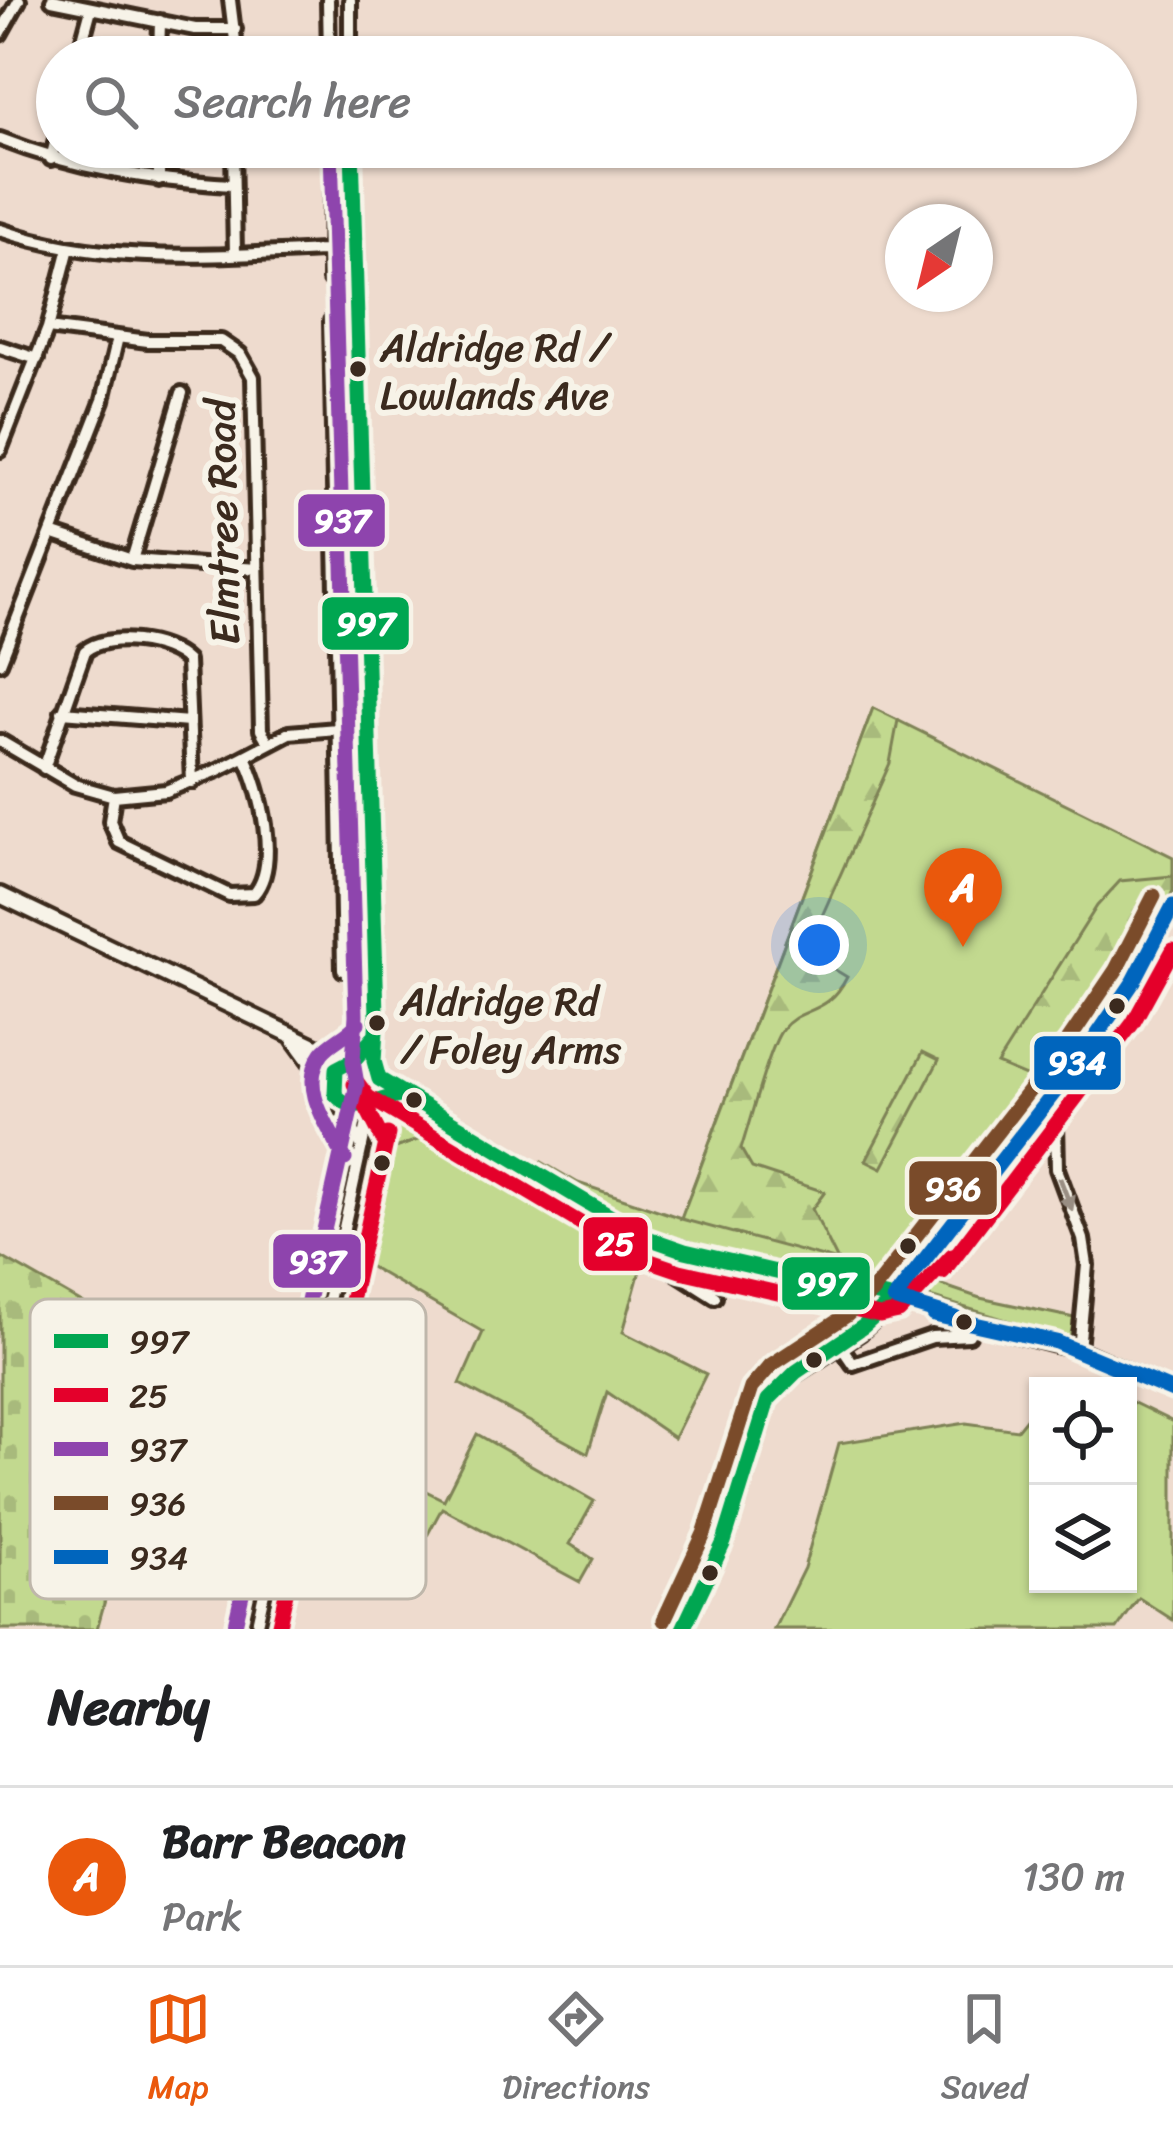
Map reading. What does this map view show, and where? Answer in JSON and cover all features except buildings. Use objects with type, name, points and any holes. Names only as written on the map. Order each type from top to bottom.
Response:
[{"type":"main road","points":[[0,895],[289,1033],[350,1060],[365,1061],[408,1096],[645,1237],[1079,1350],[1173,1391]]},
{"type":"main road","points":[[682,1629],[724,1542],[768,1400],[784,1381],[840,1346],[937,1241],[1116,1010],[1173,906]]},
{"type":"main road","points":[[289,1033],[336,1093],[356,1107],[374,1099],[408,1096]]},
{"type":"main road","points":[[336,1093],[333,1076],[350,1060]]},
{"type":"main road","points":[[374,1099],[378,1075]]},
{"type":"street","points":[[0,34],[19,0]]},
{"type":"street","points":[[52,0],[195,29],[235,28]]},
{"type":"street","points":[[121,14],[123,0]]},
{"type":"street","points":[[230,0],[236,36]]},
{"type":"street","points":[[328,0],[329,36]]},
{"type":"street","points":[[350,0],[350,36]]},
{"type":"street","points":[[84,36],[91,9]]},
{"type":"street","points":[[160,22],[160,36]]},
{"type":"street","points":[[0,139],[36,153]]},
{"type":"street","points":[[97,168],[159,180],[231,185]]},
{"type":"street","points":[[159,168],[159,180]]},
{"type":"street","points":[[232,168],[235,254]]},
{"type":"street","points":[[330,280],[331,168]]},
{"type":"street","points":[[352,168],[378,1075]]},
{"type":"street","points":[[0,230],[69,248],[176,257],[354,250]]},
{"type":"street","points":[[0,450],[49,328],[69,248]]},
{"type":"street","points":[[343,970],[331,326],[357,330]]},
{"type":"street","name":"Elmtree Road","points":[[49,328],[118,338],[221,341],[248,365],[253,377],[261,730],[268,742]]},
{"type":"street","points":[[0,663],[104,400],[118,338]]},
{"type":"street","points":[[0,347],[37,359]]},
{"type":"street","points":[[132,560],[182,408],[182,393]]},
{"type":"street","points":[[51,533],[132,560],[257,569]]},
{"type":"street","points":[[44,768],[85,651],[103,641],[164,646],[187,662],[192,782]]},
{"type":"street","points":[[62,712],[189,722]]},
{"type":"street","points":[[0,742],[75,785],[114,796],[166,791],[290,733],[337,729]]},
{"type":"street","points":[[114,796],[110,821],[119,842],[230,896],[254,894],[265,874],[263,799],[245,757]]},
{"type":"street","points":[[343,929],[374,929]]},
{"type":"street","points":[[350,1060],[374,1037]]},
{"type":"street","points":[[1065,1080],[1055,1122],[1056,1154],[1087,1265],[1079,1350]]},
{"type":"street","points":[[336,1093],[364,1150]]},
{"type":"street","points":[[330,1299],[374,1099]]},
{"type":"street","points":[[645,1237],[649,1255],[715,1297]]},
{"type":"street","points":[[840,1346],[853,1364],[932,1337],[969,1335]]},
{"type":"street","points":[[256,1629],[263,1599]]},
{"type":"green space","points":[[873,708],[1173,857],[1173,891],[1110,1002],[1091,1011],[884,1284],[674,1240],[637,1225],[540,1161],[578,1183],[681,1218]]},
{"type":"green space","points":[[873,708],[898,720],[890,763],[806,952],[847,977],[831,999],[782,1030],[741,1149],[752,1168],[825,1192],[812,1209],[838,1261],[681,1219]]},
{"type":"green space","points":[[1173,876],[1173,891],[1110,1002],[1076,1014],[1030,1078],[997,1064],[1097,906],[1120,881]]},
{"type":"green space","points":[[923,1052],[939,1060],[882,1168],[866,1160]]},
{"type":"green space","points":[[398,1105],[424,1115],[442,1131],[379,1154],[385,1114]]},
{"type":"green space","points":[[442,1131],[644,1256],[623,1332],[706,1374],[674,1438],[607,1392],[588,1453],[460,1384],[483,1332],[350,1255],[379,1154]]},
{"type":"green space","points":[[0,1256],[75,1299],[30,1299],[30,1599],[105,1599],[97,1629],[0,1629]]},
{"type":"green space","points":[[921,1278],[980,1298],[1074,1318],[1070,1339],[913,1292]]},
{"type":"green space","points":[[1137,1404],[1173,1422],[1173,1620],[1139,1598],[1117,1629],[774,1629],[804,1568],[839,1443],[966,1423],[1017,1430],[1029,1415],[1029,1593],[1137,1593]]},
{"type":"green space","points":[[477,1434],[594,1501],[570,1544],[593,1559],[580,1582],[442,1508],[428,1534],[426,1491],[444,1500]]},
{"type":"transit line","name":"937","points":[[309,1299],[357,1084],[332,168]]},
{"type":"transit line","name":"997","points":[[353,168],[377,1015],[374,1061],[379,1079],[645,1237],[685,1251],[894,1299],[864,1326],[796,1372],[768,1400],[724,1542],[683,1629]]},
{"type":"transit line","name":"936","points":[[664,1620],[704,1534],[751,1388],[771,1365],[847,1315],[872,1292],[1068,1041],[1116,970],[1154,896]]},
{"type":"transit line","name":"934","points":[[956,1318],[894,1299],[1085,1053],[1134,981],[1173,906]]},
{"type":"transit line","name":"25","points":[[943,1272],[1133,1023],[1173,950]]},
{"type":"transit line","name":"937","points":[[345,1159],[318,1108],[313,1080],[322,1053],[358,1023]]},
{"type":"transit line","name":"997","points":[[374,1037],[355,1059],[336,1069],[335,1094],[351,1105],[408,1096]]},
{"type":"transit line","name":"25","points":[[383,1140],[357,1082],[368,1097],[636,1256],[680,1271],[880,1316],[899,1312],[952,1255]]},
{"type":"transit line","name":"25","points":[[351,1299],[388,1134]]},
{"type":"transit line","name":"934","points":[[934,1315],[1056,1342],[1173,1391]]},
{"type":"transit line","name":"937","points":[[235,1625],[241,1599]]},
{"type":"transit line","name":"25","points":[[278,1629],[285,1599]]},
{"type":"place","name":"Aldridge Rd / Lowlands Ave","points":[[358,369]]},
{"type":"place","name":"Barr Beacon","points":[[963,947]]},
{"type":"place","name":"Aldridge Rd / Foley Arms","points":[[377,1023]]}]
